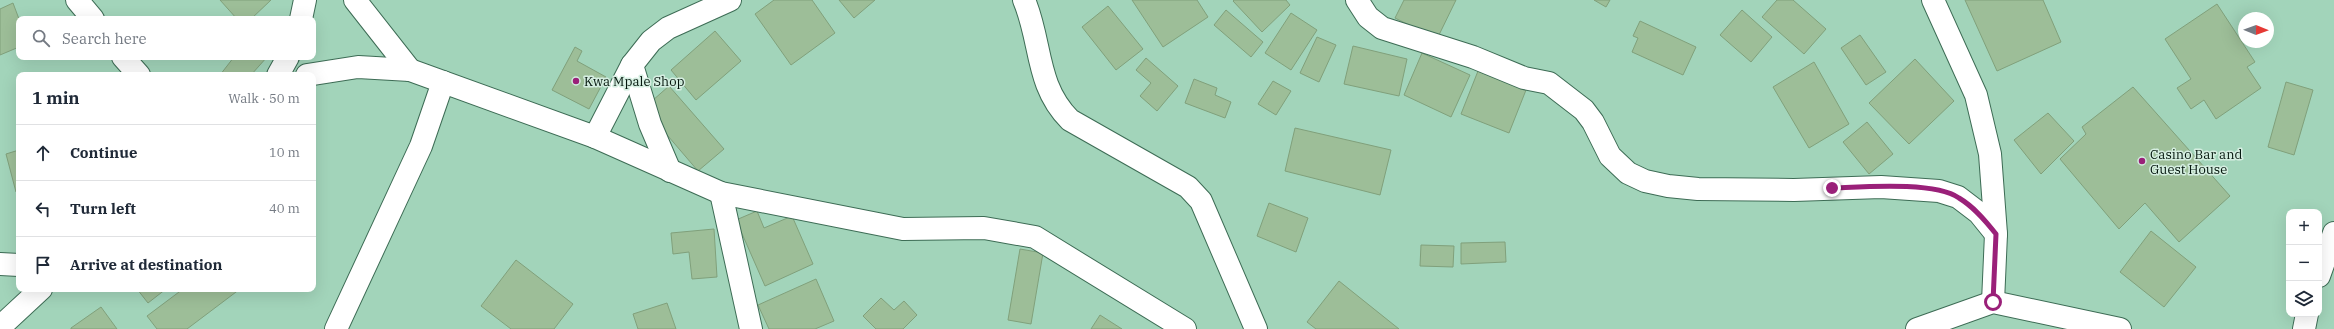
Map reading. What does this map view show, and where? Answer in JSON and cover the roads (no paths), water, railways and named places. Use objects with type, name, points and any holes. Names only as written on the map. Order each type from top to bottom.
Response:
[{"type":"street","points":[[77,0],[90,16]]},
{"type":"street","points":[[302,16],[305,0]]},
{"type":"street","points":[[355,0],[410,70]]},
{"type":"street","points":[[595,137],[632,65],[651,41],[668,28],[730,0]]},
{"type":"street","points":[[1024,0],[1030,14],[1045,81],[1057,107],[1070,120],[1188,188],[1201,201],[1256,329]]},
{"type":"street","points":[[1357,0],[1368,17],[1382,28],[1473,57],[1524,78],[1549,83],[1584,110],[1593,122],[1610,156],[1628,173],[1645,181],[1668,186],[1698,189],[1794,190],[1881,187],[1939,191],[1958,197],[1978,213],[1996,234]]},
{"type":"street","points":[[1933,0],[1976,95],[1990,154],[1996,234],[1993,302]]},
{"type":"street","points":[[126,60],[136,72]]},
{"type":"street","points":[[280,72],[286,60]]},
{"type":"street","points":[[632,65],[650,124],[670,171]]},
{"type":"street","points":[[316,74],[358,67],[410,70],[595,137],[721,193],[903,229],[984,228],[1035,237],[1185,329]]},
{"type":"street","points":[[336,329],[421,146],[443,82]]},
{"type":"street","points":[[721,193],[751,329]]},
{"type":"street","points":[[2322,267],[2334,233]]},
{"type":"street","points":[[0,264],[16,264]]},
{"type":"street","points":[[0,327],[38,292]]},
{"type":"street","points":[[1917,329],[1993,302],[2120,329]]},
{"type":"street","points":[[2304,329],[2306,317]]},
{"type":"place","name":"Kwa Mpale Shop","points":[[576,81]]},
{"type":"place","name":"Casino Bar and Guest House","points":[[2142,161]]}]
